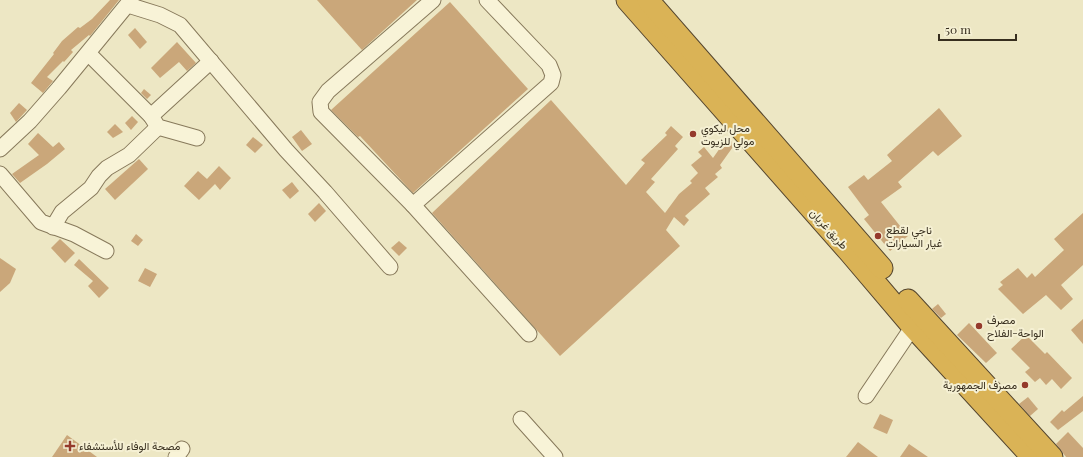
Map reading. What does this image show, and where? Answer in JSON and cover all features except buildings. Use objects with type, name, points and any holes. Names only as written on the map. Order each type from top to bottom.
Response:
[{"type":"highway","name":"طريق غريان","points":[[627,0],[850,253],[916,321],[1032,457]]},
{"type":"highway","name":"طريق غريان","points":[[648,0],[859,240],[916,321],[937,330],[1052,457]]},
{"type":"street","points":[[433,0],[328,92],[320,102],[321,112],[413,205],[529,334]]},
{"type":"street","points":[[413,205],[551,83],[553,75],[549,65],[487,0]]},
{"type":"street","points":[[0,149],[30,121],[89,54],[130,2],[180,25],[286,150],[325,192],[390,267]]},
{"type":"street","points":[[89,54],[154,122],[197,138]]},
{"type":"street","points":[[53,226],[62,212],[91,188],[99,176],[107,168],[129,155],[154,122],[211,61]]},
{"type":"street","points":[[0,174],[36,218],[41,222],[74,234],[106,251]]},
{"type":"street","points":[[866,396],[916,321]]},
{"type":"street","points":[[521,419],[555,457]]},
{"type":"place","name":"محل ليكوي مولي للزيوت","points":[[693,134]]},
{"type":"place","name":"ناجي لقطع غيار السيارات","points":[[878,236]]},
{"type":"place","name":"مصرف الواحة-الفلاح","points":[[979,326]]},
{"type":"place","name":"مصرف الجمهورية","points":[[1025,385]]},
{"type":"place","name":"مصحة الوفاء للأستشفاء","points":[[70,446]]}]
